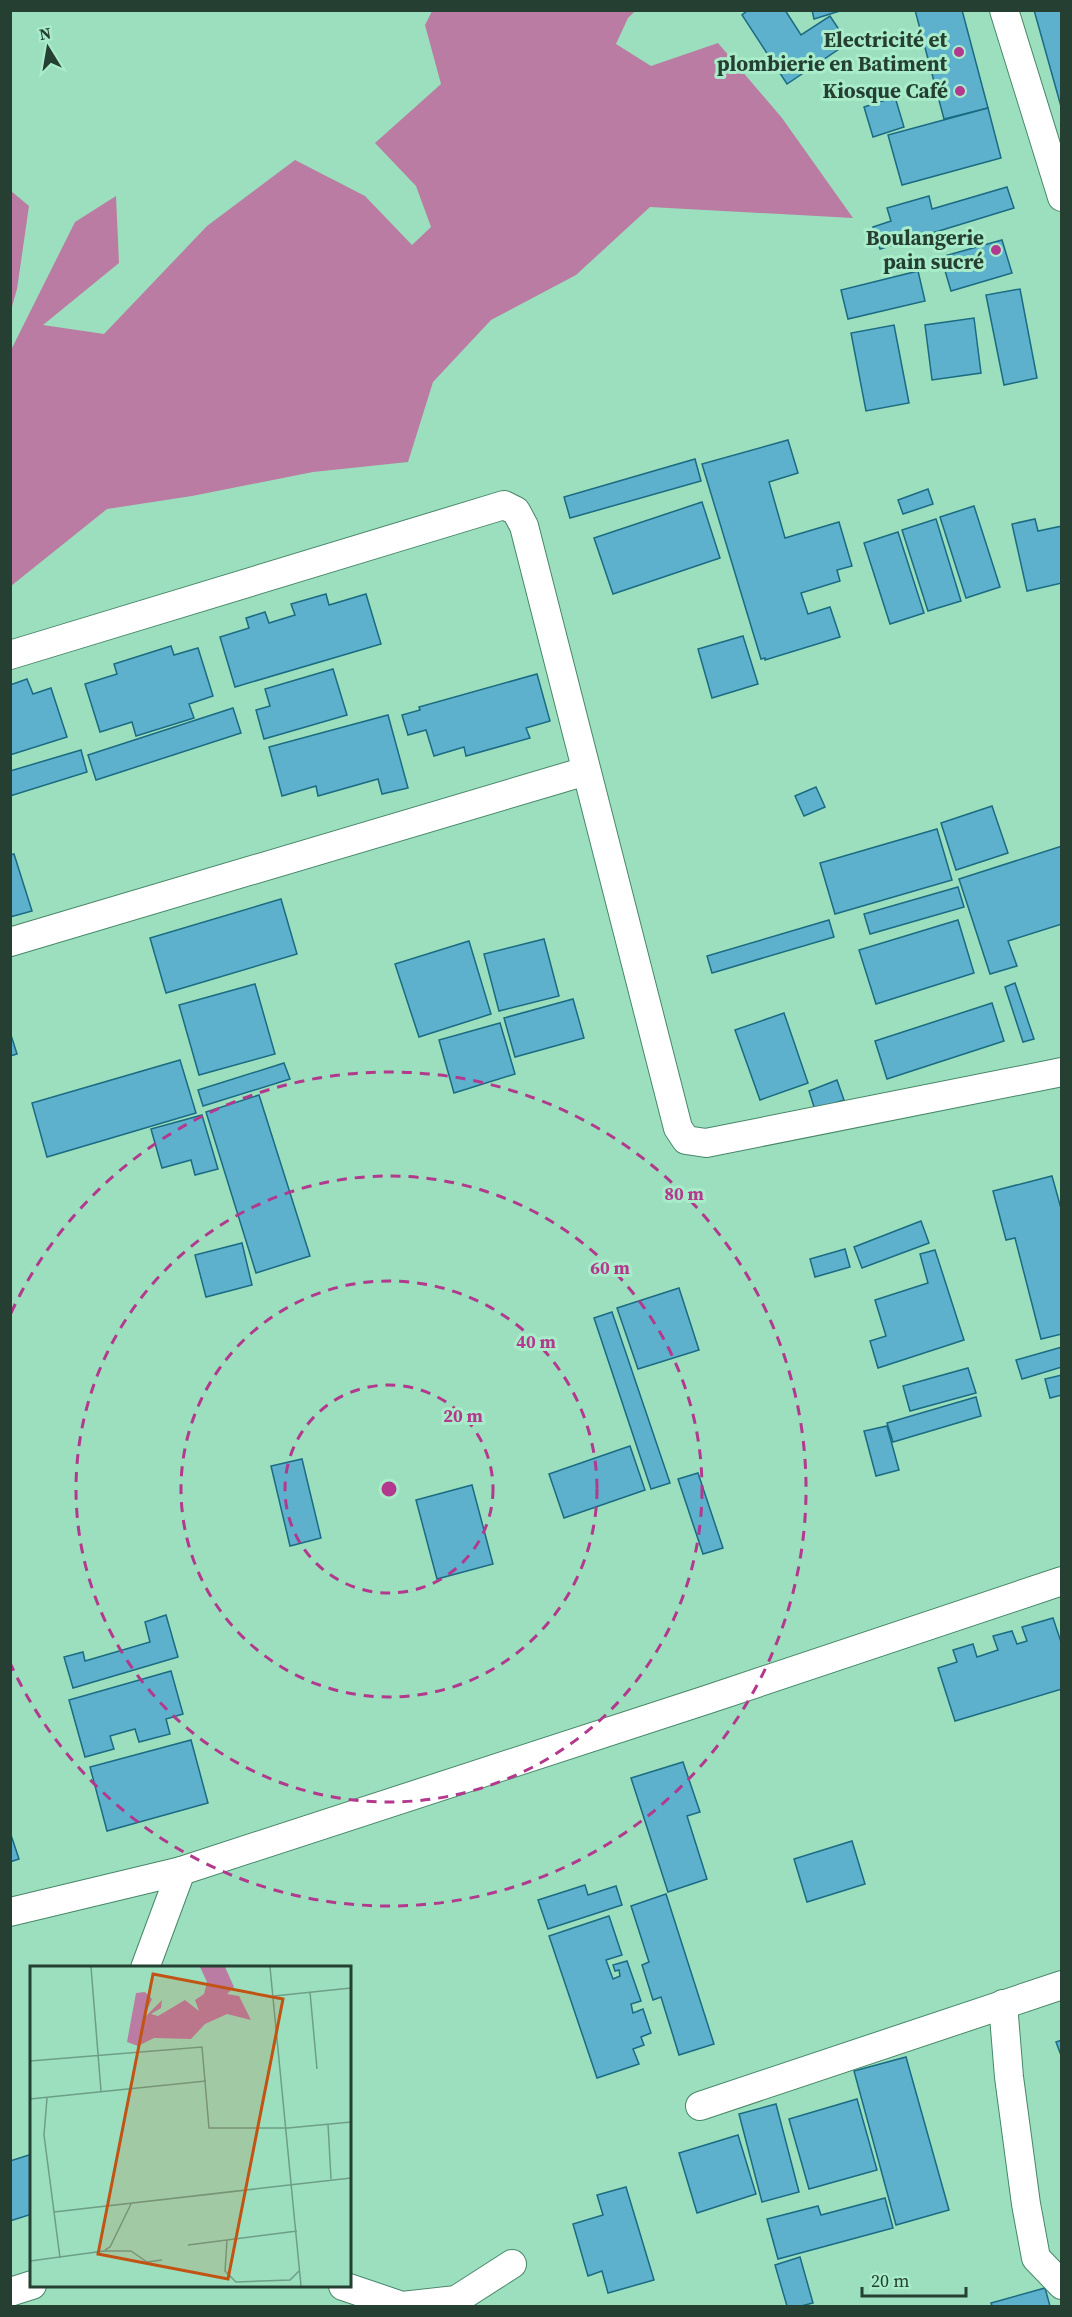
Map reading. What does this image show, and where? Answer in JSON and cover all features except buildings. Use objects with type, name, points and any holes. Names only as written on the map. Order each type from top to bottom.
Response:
[{"type":"street","points":[[1004,10],[1062,197]]},
{"type":"street","points":[[10,655],[504,505],[516,511],[524,525],[678,1128],[686,1140],[706,1143],[1062,1072]]},
{"type":"street","points":[[10,942],[586,771]]},
{"type":"street","points":[[10,1912],[181,1871],[1062,1581]]},
{"type":"street","points":[[146,1966],[181,1871]]},
{"type":"street","points":[[700,2106],[1062,1985]]},
{"type":"street","points":[[1003,2004],[1010,2089],[1036,2258],[1062,2285]]},
{"type":"street","points":[[346,2287],[402,2306],[456,2300],[512,2264]]},
{"type":"street","points":[[10,2292],[30,2286]]},
{"type":"shaded area","points":[[432,11],[635,11],[628,18],[616,44],[651,66],[718,43],[782,118],[853,218],[650,207],[576,275],[491,320],[433,382],[408,462],[313,472],[192,496],[107,509],[11,586],[11,350],[75,222],[116,196],[119,263],[43,325],[104,334],[207,226],[295,160],[365,196],[412,245],[431,227],[416,186],[375,143],[441,84],[425,25]]},
{"type":"shaded area","points":[[11,191],[29,206],[17,289],[11,310]]},
{"type":"place","name":"Electricité et plombierie en Batiment","points":[[959,52]]},
{"type":"place","name":"Kiosque Café","points":[[960,91]]},
{"type":"place","name":"Boulangerie pain sucré","points":[[996,250]]}]
